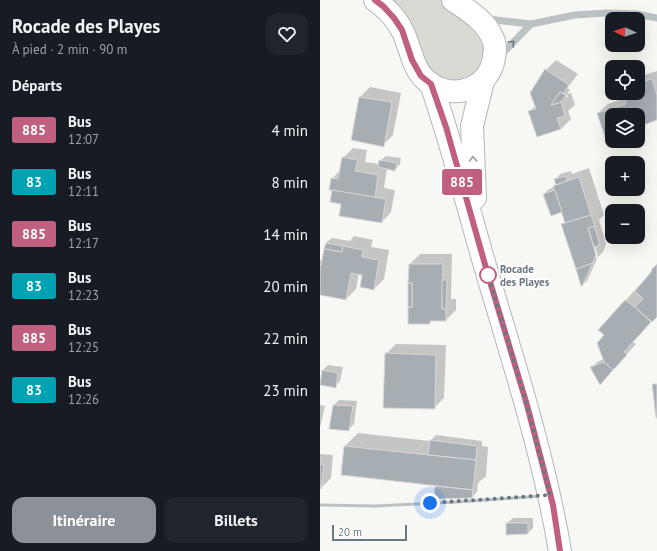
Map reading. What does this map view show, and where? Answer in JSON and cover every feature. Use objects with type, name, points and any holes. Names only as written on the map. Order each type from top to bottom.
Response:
[{"type":"main road","points":[[374,0],[383,6],[394,18],[402,30],[412,60],[421,76],[431,84],[447,91],[458,92],[471,88],[488,72]]},
{"type":"main road","points":[[453,0],[478,19],[488,29],[495,46],[472,126],[478,240]]},
{"type":"main road","points":[[431,84],[446,127],[527,405],[550,495],[560,551]]},
{"type":"street","points":[[478,19],[531,24],[575,15],[606,13],[637,14],[657,18]]},
{"type":"street","points":[[488,72],[531,24]]},
{"type":"lane","points":[[320,505],[375,506],[550,495]]},
{"type":"shaded area","points":[[375,0],[453,0],[478,19],[493,63],[447,91]]},
{"type":"building","points":[[545,69],[569,85],[563,94],[560,92],[551,105],[561,102],[565,116],[557,118],[561,129],[537,137],[528,111],[536,109],[530,93]]},
{"type":"building","points":[[652,79],[657,95],[657,120],[645,124],[645,108],[613,108],[626,104],[625,100],[645,100],[645,81]]},
{"type":"building","points":[[560,92],[566,95],[561,102],[551,105]]},
{"type":"building","points":[[359,97],[392,102],[384,147],[351,140]]},
{"type":"building","points":[[605,111],[605,137],[597,113]]},
{"type":"building","points":[[342,157],[358,160],[355,171],[378,175],[375,198],[329,190],[331,178],[338,179]]},
{"type":"building","points":[[379,160],[397,163],[395,171],[378,167]]},
{"type":"building","points":[[565,176],[567,181],[556,185],[554,179]]},
{"type":"building","points":[[579,177],[591,215],[565,223],[553,186]]},
{"type":"building","points":[[332,190],[386,199],[382,223],[339,216],[341,204],[330,202]]},
{"type":"building","points":[[555,190],[562,212],[551,216],[543,194]]},
{"type":"building","points":[[591,215],[595,226],[588,228],[596,255],[593,263],[576,269],[561,224]]},
{"type":"building","points":[[594,226],[600,245],[594,247],[588,228]]},
{"type":"building","points":[[326,243],[343,246],[342,252],[324,249]]},
{"type":"building","points":[[343,246],[363,250],[362,257],[379,260],[374,290],[360,287],[362,275],[351,273],[346,300],[320,295],[320,265],[321,266],[324,249],[342,252]]},
{"type":"building","points":[[593,263],[582,286],[581,286],[576,269]]},
{"type":"building","points":[[409,264],[443,264],[442,309],[446,309],[446,321],[430,321],[430,324],[408,324],[408,307],[412,307],[412,283],[408,283]]},
{"type":"building","points":[[657,264],[657,317],[652,322],[635,307],[643,299],[635,291]]},
{"type":"building","points":[[442,280],[447,280],[446,309],[442,309]]},
{"type":"building","points":[[408,283],[412,283],[412,307],[408,307]]},
{"type":"building","points":[[625,300],[651,322],[624,352],[627,355],[613,370],[604,362],[597,343],[604,335],[598,330]]},
{"type":"building","points":[[385,353],[436,355],[435,409],[383,408]]},
{"type":"building","points":[[604,362],[613,370],[600,385],[590,367]]},
{"type":"building","points":[[322,370],[338,373],[336,388],[320,385]]},
{"type":"building","points":[[652,384],[657,384],[657,418],[656,418]]},
{"type":"building","points":[[333,405],[353,406],[349,431],[329,429]]},
{"type":"building","points":[[430,440],[477,446],[476,460],[428,455]]},
{"type":"building","points":[[344,446],[476,460],[473,490],[341,475]]},
{"type":"building","points":[[320,464],[324,465],[321,489],[320,489]]},
{"type":"building","points":[[435,486],[473,490],[472,498],[434,499]]},
{"type":"building","points":[[506,523],[528,523],[528,534],[506,535]]},
{"type":"bus line","name":"885","points":[[375,0],[394,18],[402,30],[412,60],[421,76],[431,84],[446,127],[527,405],[553,505],[560,551]]},
{"type":"place","name":"Rocade des Playes","points":[[488,275]]},
{"type":"route","points":[[430,503],[550,495],[527,405],[488,275]]}]
